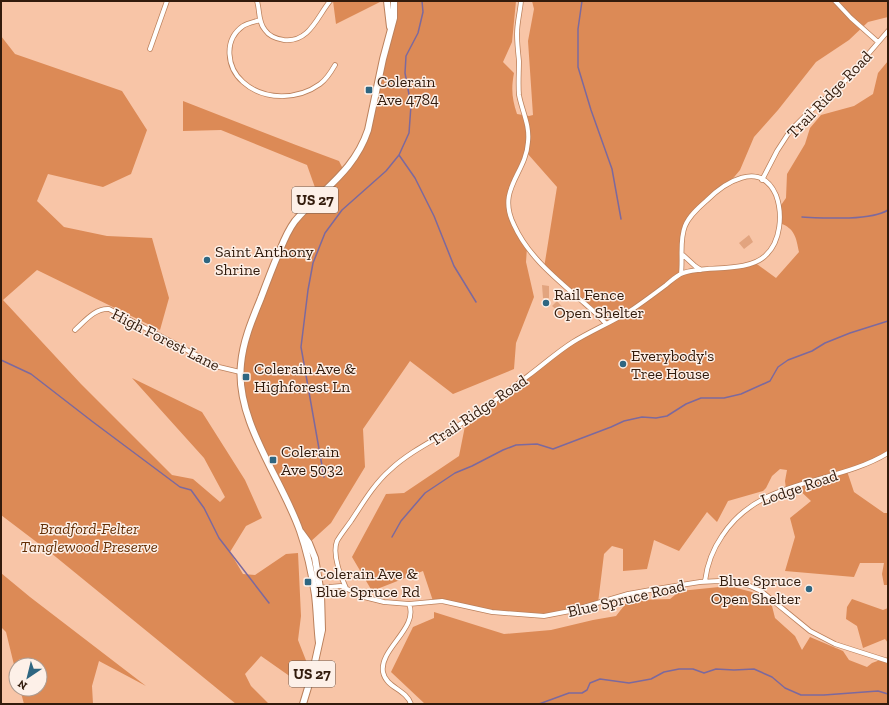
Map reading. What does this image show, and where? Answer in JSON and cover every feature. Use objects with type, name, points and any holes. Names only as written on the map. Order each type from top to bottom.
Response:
[{"type":"main road","name":"US 27","points":[[387,1],[391,31]]},
{"type":"main road","name":"US 27","points":[[303,704],[313,671],[319,643],[315,558],[309,543],[299,530],[249,420],[243,397],[240,372],[244,342],[250,324],[280,249],[291,227],[318,197],[345,171],[360,150],[365,140],[383,59],[394,18],[394,1]]},
{"type":"street","points":[[150,50],[167,1]]},
{"type":"street","points":[[257,1],[260,20],[265,30],[280,40],[293,40],[309,31],[330,1]]},
{"type":"street","points":[[521,1],[517,33],[519,85],[528,126],[528,144],[523,162],[510,188],[508,203],[510,218],[527,247],[544,268],[597,314],[606,324]]},
{"type":"street","points":[[835,1],[851,18],[878,42]]},
{"type":"street","points":[[260,20],[248,23],[241,27],[232,40],[230,47],[229,54],[233,68],[238,76],[250,88],[266,95],[295,95],[310,90],[320,84],[336,65]]},
{"type":"street","name":"Trail Ridge Road","points":[[346,588],[341,577],[336,556],[336,544],[375,486],[402,460],[492,403],[561,350],[648,298],[681,274],[748,264],[760,260],[768,253],[773,245],[778,231],[780,217],[778,202],[775,195],[770,186],[762,180],[777,151],[790,132],[805,116],[845,81],[888,31]]},
{"type":"street","points":[[681,274],[683,255],[682,235],[691,216],[716,191],[738,178],[746,176],[762,180]]},
{"type":"street","points":[[683,255],[702,270]]},
{"type":"street","name":"High Forest Lane","points":[[75,330],[98,310],[109,309],[220,367],[240,372]]},
{"type":"street","name":"Lodge Road","points":[[705,581],[709,562],[719,540],[731,523],[750,506],[776,492],[867,464],[888,453]]},
{"type":"street","points":[[333,587],[341,577]]},
{"type":"street","name":"Blue Spruce Road","points":[[317,591],[341,586],[351,592],[374,600],[409,604],[442,601],[492,612],[544,616],[570,611],[628,594],[705,581],[733,583],[750,586],[761,591],[819,637],[841,646],[888,661]]},
{"type":"street","points":[[317,591],[341,592],[346,588]]},
{"type":"street","points":[[409,604],[409,618],[405,628],[386,659],[383,668],[384,675],[388,683],[407,697],[411,704]]},
{"type":"shaded area","points":[[749,235],[753,242],[744,249],[739,243]]},
{"type":"shaded area","points":[[542,285],[549,286],[549,298],[543,298]]},
{"type":"shaded area","points":[[557,301],[566,311],[560,317],[557,313],[558,311],[552,306]]},
{"type":"green space","points":[[333,1],[382,1],[336,24]]},
{"type":"green space","points":[[394,1],[516,1],[512,42],[503,62],[514,73],[512,94],[517,114],[529,116],[533,115],[528,41],[534,9],[532,1],[888,1],[888,17],[868,22],[849,40],[816,62],[778,110],[754,137],[740,170],[730,182],[700,206],[685,227],[681,273],[724,268],[754,262],[776,278],[799,252],[794,234],[789,228],[780,223],[779,208],[786,198],[787,174],[805,144],[810,128],[821,115],[854,106],[873,94],[878,73],[888,61],[888,453],[847,471],[854,492],[884,513],[888,513],[888,585],[884,585],[882,574],[884,563],[860,563],[854,577],[785,571],[795,537],[790,518],[811,501],[795,486],[786,489],[785,481],[787,470],[780,469],[772,476],[763,491],[728,501],[717,522],[707,512],[679,551],[654,540],[647,569],[623,571],[623,549],[612,546],[604,554],[598,603],[552,615],[508,614],[433,601],[423,571],[372,591],[352,557],[386,494],[404,493],[459,456],[466,421],[561,350],[606,324],[544,268],[557,187],[527,153],[512,183],[509,211],[527,247],[526,262],[534,297],[516,343],[514,369],[453,394],[410,361],[363,429],[365,467],[331,523],[309,543],[299,530],[249,420],[243,397],[244,342],[291,227],[318,196],[307,165],[221,130],[183,131],[183,101],[339,161],[344,171],[365,140]]},
{"type":"green space","name":"Bradford-Felter Tanglewood Preserve","points":[[1,36],[15,54],[122,91],[147,130],[131,174],[103,187],[48,174],[37,201],[64,227],[107,236],[152,238],[169,298],[160,330],[37,270],[3,300],[81,384],[172,475],[193,479],[220,502],[225,497],[204,458],[132,378],[202,412],[245,480],[262,518],[246,526],[230,552],[243,574],[255,575],[286,554],[298,553],[301,616],[298,640],[307,663],[298,682],[261,656],[245,674],[251,686],[269,704],[236,704],[51,553],[1,515]]},
{"type":"green space","points":[[1,573],[146,686],[99,661],[92,686],[93,704],[24,704],[22,697],[48,697],[48,657],[12,657],[6,632],[1,627]]},
{"type":"green space","points":[[729,586],[752,592],[772,606],[775,618],[795,636],[802,650],[810,637],[843,651],[849,660],[867,667],[872,663],[888,657],[888,704],[425,704],[391,672],[413,627],[434,618],[434,612],[504,634],[551,630],[616,616],[627,602],[670,599],[680,591]]},
{"type":"green space","points":[[852,599],[883,610],[888,608],[888,643],[885,639],[863,648],[857,626],[846,619],[847,607]]},
{"type":"waterway","points":[[324,477],[301,347],[313,263],[325,233],[342,210],[386,171],[399,155],[409,133],[411,105],[405,73],[406,56],[418,33],[423,12],[422,1]]},
{"type":"waterway","points":[[582,1],[578,29],[578,67],[591,110],[612,169],[621,219]]},
{"type":"waterway","points":[[399,155],[415,178],[434,216],[454,266],[476,302]]},
{"type":"waterway","points":[[802,217],[859,217],[880,214],[888,210]]},
{"type":"waterway","points":[[392,537],[401,521],[425,493],[455,473],[503,450],[516,445],[537,444],[553,449],[624,421],[642,417],[656,418],[667,416],[686,404],[701,398],[724,398],[741,394],[770,381],[778,367],[788,360],[812,351],[825,343],[850,333],[888,321]]},
{"type":"waterway","points":[[1,360],[31,374],[180,487],[191,490],[204,508],[219,538],[269,603]]},
{"type":"waterway","points":[[539,704],[569,693],[582,693],[587,690],[590,683],[600,679],[629,683],[651,679],[664,672],[679,669],[693,669],[704,673],[716,669],[754,669],[772,677],[785,688],[801,695],[878,691],[888,694]]},
{"type":"place","name":"Colerain Ave 4784","points":[[369,90]]},
{"type":"place","name":"Saint Anthony Shrine","points":[[207,260]]},
{"type":"place","name":"Rail Fence Open Shelter","points":[[546,303]]},
{"type":"place","name":"Everybody's Tree House","points":[[623,364]]},
{"type":"place","name":"Colerain Ave & Highforest Ln","points":[[246,377]]},
{"type":"place","name":"Colerain Ave 5032","points":[[273,460]]},
{"type":"place","name":"Colerain Ave & Blue Spruce Rd","points":[[308,582]]},
{"type":"place","name":"Blue Spruce Open Shelter","points":[[809,589]]}]
